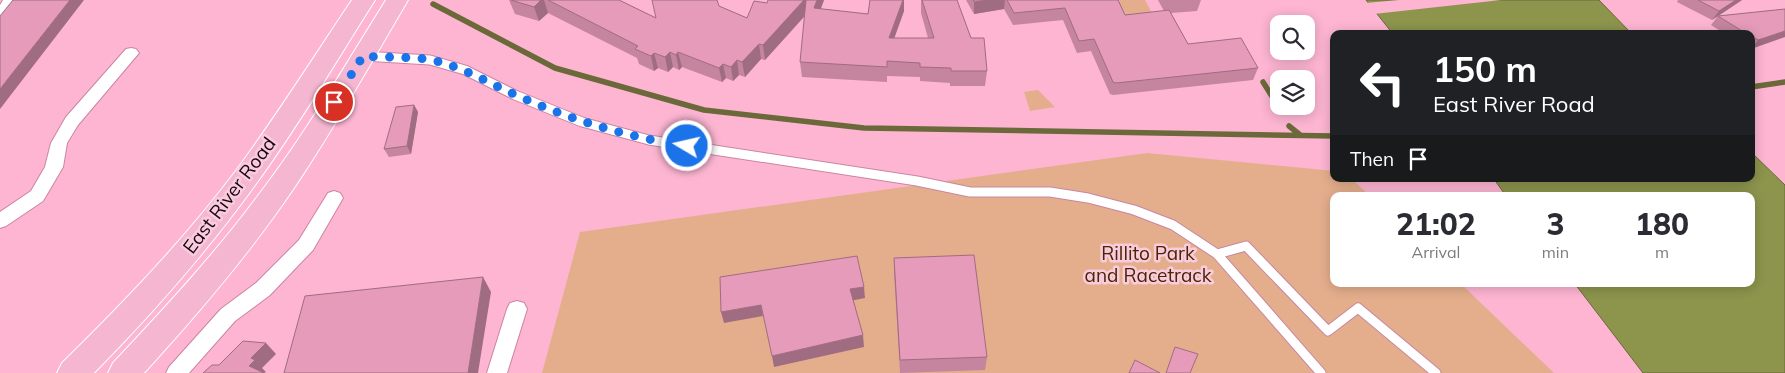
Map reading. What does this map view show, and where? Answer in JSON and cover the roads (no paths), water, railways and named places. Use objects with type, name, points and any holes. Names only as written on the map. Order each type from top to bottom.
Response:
[{"type":"main road","name":"East River Road","points":[[73,373],[112,335],[185,254],[244,180],[364,0]]},
{"type":"main road","name":"East River Road","points":[[124,373],[203,285],[266,206],[397,0]]},
{"type":"street","points":[[0,15],[11,0]]},
{"type":"street","points":[[0,221],[37,196],[54,167],[59,143],[72,121],[131,53]]},
{"type":"street","points":[[176,373],[228,315],[263,289],[306,245],[334,198]]},
{"type":"street","points":[[498,373],[517,308]]},
{"type":"lane","points":[[363,56],[430,60],[459,68],[514,95],[582,122],[649,140],[917,181],[970,192],[1050,192],[1088,198],[1134,210],[1173,225],[1217,254],[1321,373]]},
{"type":"lane","points":[[1217,254],[1246,246],[1328,331],[1358,308],[1436,373]]},
{"type":"waterway","points":[[433,4],[555,68],[704,110],[864,128],[1330,136]]},
{"type":"waterway","points":[[1263,82],[1270,93]]},
{"type":"waterway","points":[[1755,86],[1785,82]]},
{"type":"waterway","points":[[1289,126],[1299,134]]},
{"type":"park label","name":"Rillito Park and Racetrack","points":[[1148,264]]}]
